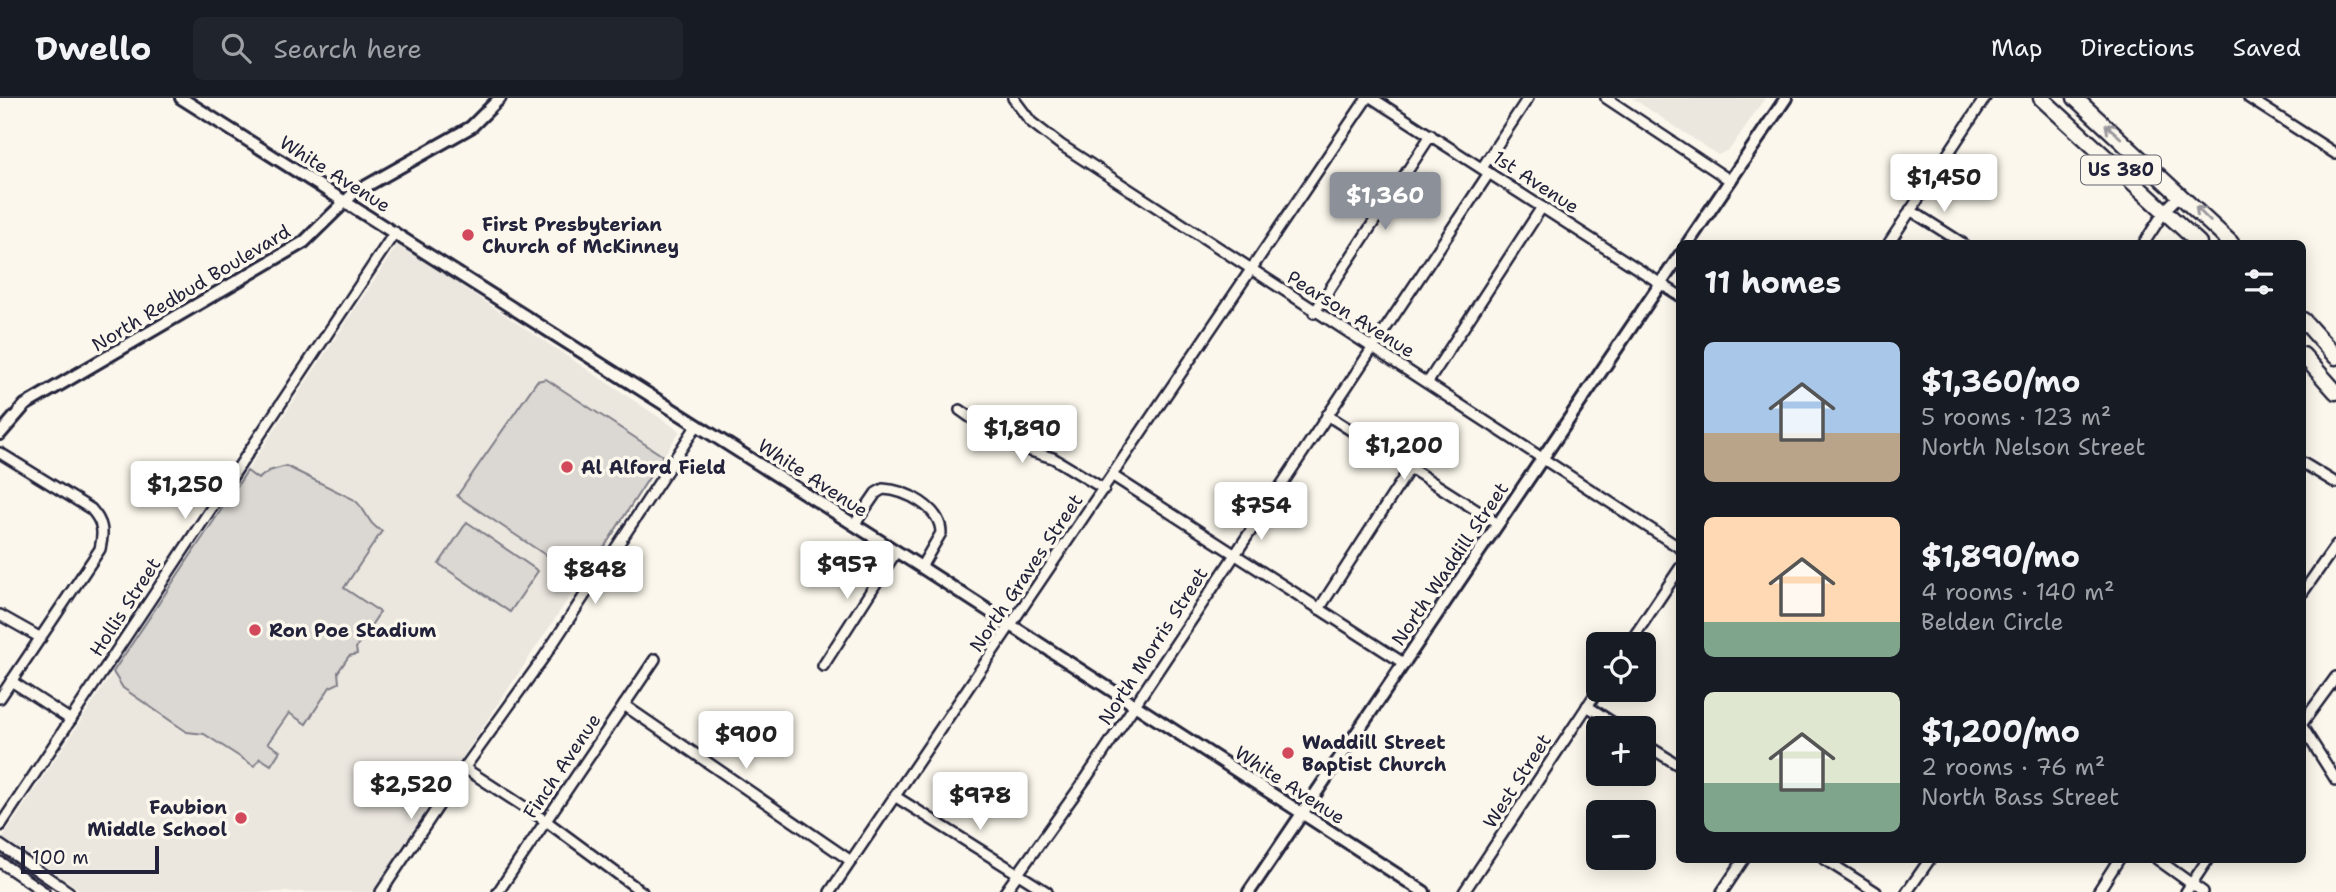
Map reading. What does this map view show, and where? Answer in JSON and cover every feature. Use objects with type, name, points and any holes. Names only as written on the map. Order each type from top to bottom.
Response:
[{"type":"highway","name":"US 380","points":[[2041,98],[2166,209],[2196,240]]},
{"type":"highway","name":"US 380","points":[[2075,98],[2228,240]]},
{"type":"highway","points":[[2306,323],[2336,357]]},
{"type":"highway","points":[[2306,358],[2336,392]]},
{"type":"street","name":"White Avenue","points":[[181,98],[921,567],[1424,892]]},
{"type":"street","name":"North Redbud Boulevard","points":[[0,433],[25,405],[304,242],[344,200],[471,127],[500,98]]},
{"type":"street","name":"Pearson Avenue","points":[[1013,98],[1031,122],[1052,138],[1314,313],[1428,382],[1676,545]]},
{"type":"street","name":"North Graves Street","points":[[830,892],[1370,98]]},
{"type":"street","name":"1st Avenue","points":[[1370,98],[1676,293]]},
{"type":"street","name":"North Morris Street","points":[[1005,892],[1135,705],[1371,349],[1486,171],[1528,98]]},
{"type":"street","points":[[1606,98],[1731,181]]},
{"type":"street","points":[[1690,240],[1786,98]]},
{"type":"street","points":[[1891,240],[1985,98]]},
{"type":"street","points":[[2249,98],[2336,154]]},
{"type":"street","points":[[1314,313],[1431,135]]},
{"type":"street","points":[[2146,240],[2166,209],[2181,194]]},
{"type":"street","points":[[1428,382],[1542,207]]},
{"type":"street","points":[[1910,210],[1957,240]]},
{"type":"street","name":"Hollis Street","points":[[0,826],[395,232]]},
{"type":"street","name":"North Waddill Street","points":[[1249,892],[1676,261]]},
{"type":"street","points":[[960,410],[1009,444],[1053,458],[1104,489]]},
{"type":"street","points":[[1326,415],[1498,524]]},
{"type":"street","points":[[381,892],[544,657],[697,425]]},
{"type":"street","points":[[0,453],[91,509],[102,523],[100,549],[0,698]]},
{"type":"street","points":[[2306,465],[2336,483]]},
{"type":"street","points":[[1319,609],[1410,468]]},
{"type":"street","points":[[1113,476],[1405,664]]},
{"type":"street","points":[[854,525],[876,493],[883,489],[909,496],[925,505],[937,517],[941,533],[921,567]]},
{"type":"street","points":[[2306,588],[2336,545]]},
{"type":"street","points":[[822,666],[896,552]]},
{"type":"street","points":[[1637,632],[1676,574]]},
{"type":"street","points":[[0,615],[41,638]]},
{"type":"street","name":"Finch Avenue","points":[[498,892],[655,659]]},
{"type":"street","points":[[2306,721],[2336,677]]},
{"type":"street","points":[[11,681],[71,720]]},
{"type":"street","name":"West Street","points":[[1464,892],[1590,702]]},
{"type":"street","points":[[624,705],[852,861]]},
{"type":"street","points":[[1587,706],[1602,716]]},
{"type":"street","points":[[2306,730],[2336,780]]},
{"type":"street","points":[[1656,751],[1676,764]]},
{"type":"street","points":[[466,769],[546,821],[642,892]]},
{"type":"street","points":[[896,797],[1047,892]]},
{"type":"street","points":[[0,845],[69,892]]},
{"type":"street","points":[[0,862],[42,891],[49,879]]},
{"type":"street","points":[[1721,892],[1741,863]]},
{"type":"street","points":[[1830,863],[1876,892]]},
{"type":"street","points":[[1907,892],[1927,863]]},
{"type":"street","points":[[2098,892],[2116,863]]},
{"type":"street","points":[[2161,863],[2188,888],[2203,892]]},
{"type":"street","points":[[2188,888],[2205,863]]},
{"type":"shaded area","points":[[1632,98],[1765,98],[1730,149],[1718,155]]},
{"type":"shaded area","points":[[398,244],[680,431],[373,892],[83,892],[2,839]]},
{"type":"shaded area","name":"Al Alford Field","points":[[546,379],[663,456],[601,552],[556,562],[457,496],[537,381]]},
{"type":"shaded area","name":"Ron Poe Stadium","points":[[286,466],[353,499],[382,531],[344,588],[380,612],[356,648],[357,654],[349,656],[338,672],[339,683],[330,687],[306,724],[289,713],[268,743],[280,751],[271,765],[260,758],[254,766],[204,734],[187,732],[123,688],[113,672],[247,471],[258,479],[269,471]]},
{"type":"shaded area","points":[[467,522],[538,571],[510,612],[439,564]]},
{"type":"place","name":"First Presbyterian Church of McKinney","points":[[468,235]]},
{"type":"place","name":"Al Alford Field","points":[[567,467]]},
{"type":"place","name":"Ron Poe Stadium","points":[[255,630]]},
{"type":"place","name":"Waddill Street Baptist Church","points":[[1288,753]]},
{"type":"place","name":"Faubion Middle School","points":[[241,818]]}]
